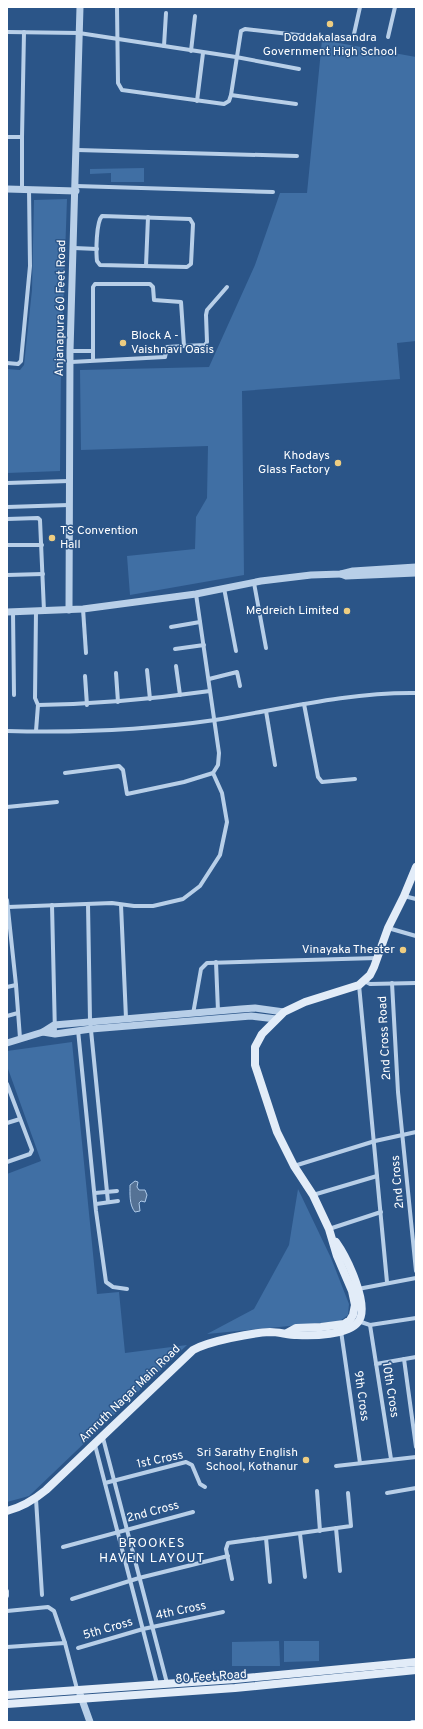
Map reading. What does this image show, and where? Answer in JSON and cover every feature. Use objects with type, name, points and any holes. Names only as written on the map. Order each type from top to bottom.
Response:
[{"type":"main road","points":[[355,1319],[362,1308],[358,1289],[344,1254],[332,1237],[313,1195],[294,1166],[276,1132],[255,1065],[255,1048],[262,1034],[284,1012],[306,1002],[361,983],[370,975],[378,958],[388,928],[416,867]]},
{"type":"main road","points":[[332,1237],[337,1256],[352,1291],[355,1305],[355,1319]]},
{"type":"main road","name":"Amruth Nagar Main Road","points":[[7,1511],[18,1508],[36,1499],[95,1445],[193,1350],[203,1344],[266,1332],[296,1335],[348,1330],[355,1319]]},
{"type":"main road","name":"Amruth Nagar Main Road","points":[[287,1333],[296,1328],[344,1324],[355,1319]]},
{"type":"main road","name":"80 Feet Road","points":[[7,1695],[234,1679],[416,1662]]},
{"type":"main road","name":"80 Feet Road","points":[[7,1704],[235,1688],[416,1670]]},
{"type":"main road","points":[[234,1679],[235,1688]]},
{"type":"street","name":"Anjanapura 60 Feet Road","points":[[69,610],[70,351],[76,188],[80,7]]},
{"type":"street","points":[[117,7],[116,38],[118,83],[122,90],[224,104],[229,101],[231,95],[241,31],[245,29],[307,36]]},
{"type":"street","points":[[354,34],[360,7]]},
{"type":"street","points":[[388,37],[395,7]]},
{"type":"street","points":[[164,46],[166,12]]},
{"type":"street","points":[[191,51],[195,16]]},
{"type":"street","points":[[7,32],[79,33],[236,57],[299,69]]},
{"type":"street","points":[[7,363],[18,364],[21,362],[30,266],[22,137],[24,32]]},
{"type":"street","points":[[197,101],[203,53]]},
{"type":"street","points":[[231,95],[296,104]]},
{"type":"street","points":[[7,137],[22,137]]},
{"type":"street","points":[[77,150],[297,156]]},
{"type":"street","points":[[7,189],[76,188],[273,192]]},
{"type":"street","points":[[102,216],[188,218],[193,224],[190,266],[100,265],[97,261],[97,248],[98,221],[102,216]]},
{"type":"street","points":[[146,266],[148,217]]},
{"type":"street","points":[[74,248],[97,248]]},
{"type":"street","points":[[93,361],[93,287],[96,284],[150,284],[153,287],[154,300],[181,302],[184,346]]},
{"type":"street","points":[[71,362],[165,357],[167,347],[205,345],[207,342],[207,310],[227,287]]},
{"type":"street","points":[[70,351],[93,351]]},
{"type":"street","points":[[7,483],[69,480]]},
{"type":"street","points":[[7,507],[69,505]]},
{"type":"street","points":[[7,519],[39,518],[43,574],[35,698],[38,705],[36,732]]},
{"type":"street","points":[[7,545],[42,545]]},
{"type":"street","points":[[14,695],[10,612],[83,609],[196,594],[254,583],[310,575],[341,574],[353,571],[416,567]]},
{"type":"street","points":[[341,574],[346,576],[416,572]]},
{"type":"street","points":[[7,575],[43,574]]},
{"type":"street","points":[[254,583],[266,648]]},
{"type":"street","points":[[224,588],[236,651]]},
{"type":"street","points":[[65,773],[119,766],[123,770],[127,794],[184,782],[213,773],[218,765],[219,754],[196,594]]},
{"type":"street","points":[[83,609],[86,653]]},
{"type":"street","points":[[171,627],[200,622]]},
{"type":"street","points":[[175,649],[204,645]]},
{"type":"street","points":[[176,666],[180,695]]},
{"type":"street","points":[[146,670],[150,699]]},
{"type":"street","points":[[209,679],[237,672],[240,686]]},
{"type":"street","points":[[116,673],[118,702]]},
{"type":"street","points":[[85,676],[87,705]]},
{"type":"street","points":[[38,705],[87,705],[210,691]]},
{"type":"street","points":[[7,731],[67,732],[159,726],[214,720],[357,695],[416,693]]},
{"type":"street","points":[[304,704],[318,777],[322,782],[355,779]]},
{"type":"street","points":[[266,711],[274,765]]},
{"type":"street","points":[[8,907],[112,903],[134,906],[153,906],[183,899],[200,886],[220,855],[227,822],[222,793],[213,773]]},
{"type":"street","points":[[7,807],[57,802]]},
{"type":"street","points":[[404,896],[416,899]]},
{"type":"street","points":[[7,900],[20,1038]]},
{"type":"street","points":[[88,904],[90,1020],[108,1202]]},
{"type":"street","points":[[52,905],[54,1034]]},
{"type":"street","points":[[121,905],[126,1018]]},
{"type":"street","points":[[388,928],[416,936]]},
{"type":"street","points":[[7,956],[13,955]]},
{"type":"street","points":[[193,1014],[201,969],[207,963],[378,958]]},
{"type":"street","points":[[216,962],[218,1011]]},
{"type":"street","points":[[387,1282],[361,983],[416,982]]},
{"type":"street","name":"2nd Cross Road","points":[[392,983],[398,1092]]},
{"type":"street","points":[[7,986],[16,985]]},
{"type":"street","points":[[7,1043],[43,1032],[54,1025],[90,1020],[193,1014],[255,1008],[284,1012]]},
{"type":"street","points":[[7,1016],[18,1014]]},
{"type":"street","points":[[43,1032],[54,1034],[91,1029],[251,1016],[276,1019]]},
{"type":"street","points":[[77,1022],[96,1204],[106,1282],[113,1287],[128,1289]]},
{"type":"street","points":[[7,1085],[32,1152],[7,1162]]},
{"type":"street","name":"2nd Cross","points":[[398,1092],[416,1271]]},
{"type":"street","points":[[7,1124],[20,1119]]},
{"type":"street","points":[[294,1166],[375,1141],[416,1132]]},
{"type":"street","points":[[313,1195],[377,1176]]},
{"type":"street","points":[[95,1193],[117,1191]]},
{"type":"street","points":[[96,1204],[118,1201]]},
{"type":"street","points":[[328,1229],[381,1212]]},
{"type":"street","points":[[358,1289],[387,1282],[416,1278]]},
{"type":"street","points":[[355,1319],[370,1325],[416,1318]]},
{"type":"street","name":"10th Cross","points":[[370,1325],[391,1459]]},
{"type":"street","name":"9th Cross","points":[[341,1331],[360,1463]]},
{"type":"street","points":[[376,1364],[416,1358]]},
{"type":"street","points":[[404,1359],[416,1447]]},
{"type":"street","points":[[102,1438],[167,1684]]},
{"type":"street","points":[[95,1445],[157,1684]]},
{"type":"street","points":[[336,1466],[416,1457]]},
{"type":"street","name":"1st Cross","points":[[105,1483],[186,1462],[192,1465],[200,1484],[205,1487]]},
{"type":"street","points":[[387,1493],[416,1488]]},
{"type":"street","points":[[317,1491],[320,1531]]},
{"type":"street","points":[[232,1579],[226,1549],[228,1543],[351,1526],[348,1493]]},
{"type":"street","points":[[36,1499],[42,1595]]},
{"type":"street","name":"2nd Cross","points":[[63,1546],[193,1512]]},
{"type":"street","points":[[336,1528],[340,1571]]},
{"type":"street","points":[[300,1534],[305,1577]]},
{"type":"street","points":[[266,1538],[270,1582]]},
{"type":"street","points":[[72,1599],[139,1578],[228,1556]]},
{"type":"street","points":[[7,1591],[7,1596]]},
{"type":"street","points":[[7,1611],[48,1608],[54,1611],[65,1642],[77,1689],[90,1722]]},
{"type":"street","name":"4th Cross","points":[[143,1629],[223,1612]]},
{"type":"street","name":"5th Cross","points":[[78,1648],[143,1629]]},
{"type":"street","points":[[7,1647],[65,1642]]},
{"type":"shaded area","points":[[322,40],[416,57],[416,341],[397,343],[400,379],[242,391],[244,575],[130,595],[127,556],[195,549],[196,517],[207,498],[208,446],[81,450],[80,370],[209,367],[255,265],[280,193],[307,193]]},
{"type":"shaded area","points":[[144,168],[144,182],[111,182],[111,173],[90,174],[90,169]]},
{"type":"shaded area","points":[[67,199],[61,368],[60,471],[7,473],[7,369],[20,370],[24,365],[32,290],[34,200]]},
{"type":"shaded area","points":[[72,1042],[97,1294],[119,1292],[125,1353],[187,1345],[29,1496],[7,1502],[7,1174],[41,1161],[7,1066],[7,1051]]},
{"type":"shaded area","points":[[135,1181],[138,1182],[137,1187],[139,1190],[145,1190],[147,1195],[145,1202],[141,1201],[139,1203],[140,1211],[135,1212],[131,1202],[130,1185]]},
{"type":"shaded area","points":[[298,1189],[331,1258],[349,1304],[348,1315],[340,1321],[207,1334],[254,1309],[289,1245]]},
{"type":"shaded area","points":[[279,1641],[280,1666],[232,1666],[232,1642]]},
{"type":"shaded area","points":[[284,1641],[319,1641],[319,1661],[284,1662]]},
{"type":"place","name":"Doddakalasandra Government High School","points":[[330,24]]},
{"type":"place","name":"Block A - Vaishnavi Oasis","points":[[123,343]]},
{"type":"place","name":"Khodays Glass Factory","points":[[338,463]]},
{"type":"place","name":"TS Convention Hall","points":[[52,538]]},
{"type":"place","name":"Medreich Limited","points":[[347,611]]},
{"type":"place","name":"Vinayaka Theater","points":[[403,950]]},
{"type":"place","name":"Sri Sarathy English School, Kothanur","points":[[306,1460]]},
{"type":"district","name":"BROOKES HAVEN LAYOUT","points":[[152,1552]]}]
